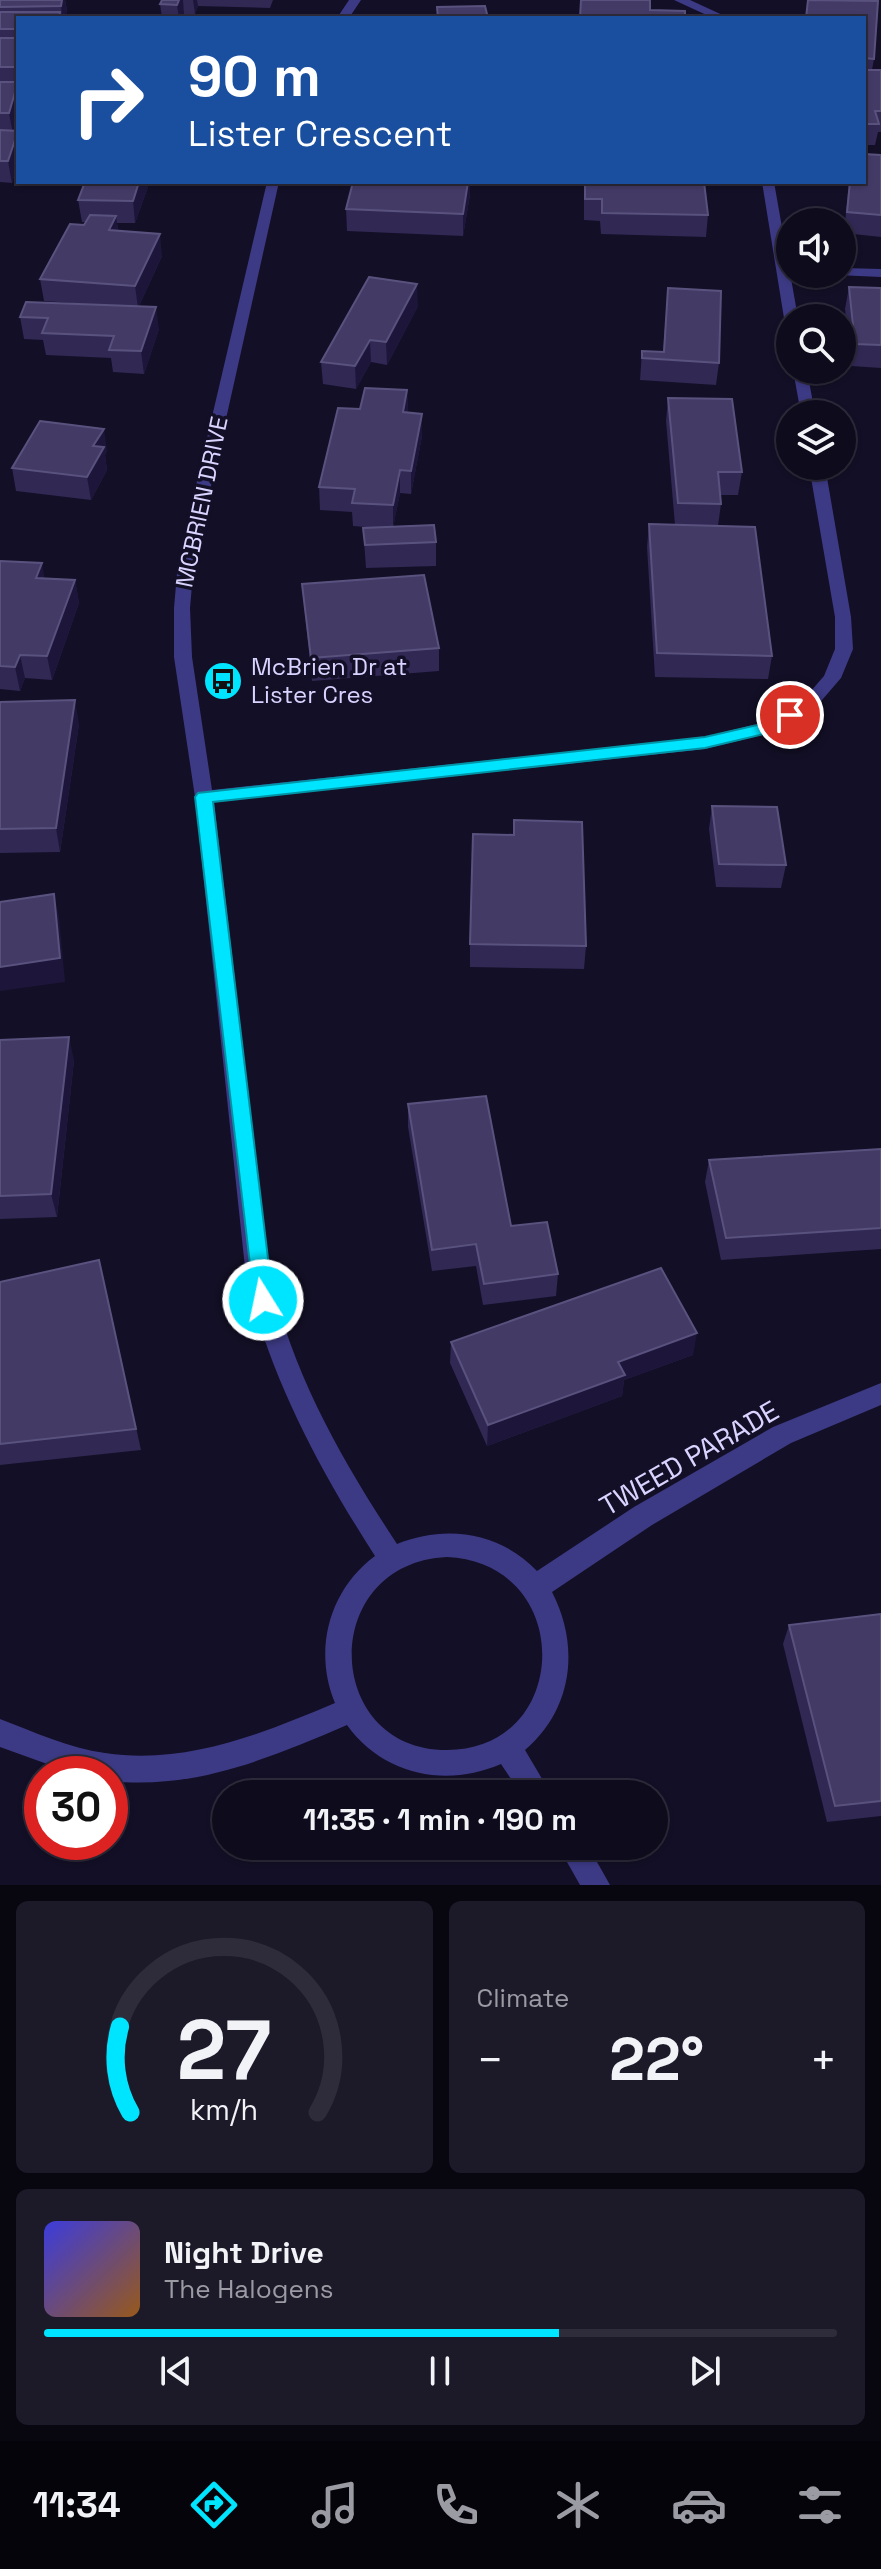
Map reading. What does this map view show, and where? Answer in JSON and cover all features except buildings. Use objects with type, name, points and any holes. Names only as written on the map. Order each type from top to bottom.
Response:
[{"type":"street","points":[[680,0],[718,16]]},
{"type":"street","name":"MCBRIEN DRIVE","points":[[273,184],[186,562],[183,657],[204,797],[258,1277],[268,1323],[295,1394],[329,1462],[392,1559]]},
{"type":"street","points":[[768,184],[776,222]]},
{"type":"street","points":[[856,272],[881,273]]},
{"type":"street","points":[[204,797],[705,743],[771,727],[810,703],[832,678],[844,649],[843,617],[819,480]]},
{"type":"street","name":"TWEED PARADE","points":[[535,1588],[643,1516],[782,1435],[881,1394]]},
{"type":"street","points":[[429,1546],[469,1547],[506,1562],[535,1588],[554,1628],[558,1651],[556,1673],[540,1714],[506,1746],[483,1758],[459,1763],[421,1759],[386,1745],[352,1709],[341,1686],[337,1661],[341,1624],[356,1591],[372,1573],[392,1559],[429,1546]]},
{"type":"street","points":[[0,1733],[60,1755],[105,1767],[142,1770],[234,1758],[352,1709]]},
{"type":"street","points":[[506,1746],[528,1780]]},
{"type":"street","points":[[581,1860],[596,1885]]},
{"type":"place","name":"McBrien Dr at Lister Cres","points":[[223,681]]},
{"type":"route","points":[[263,1300],[204,797],[705,743],[771,727],[790,715]]}]
